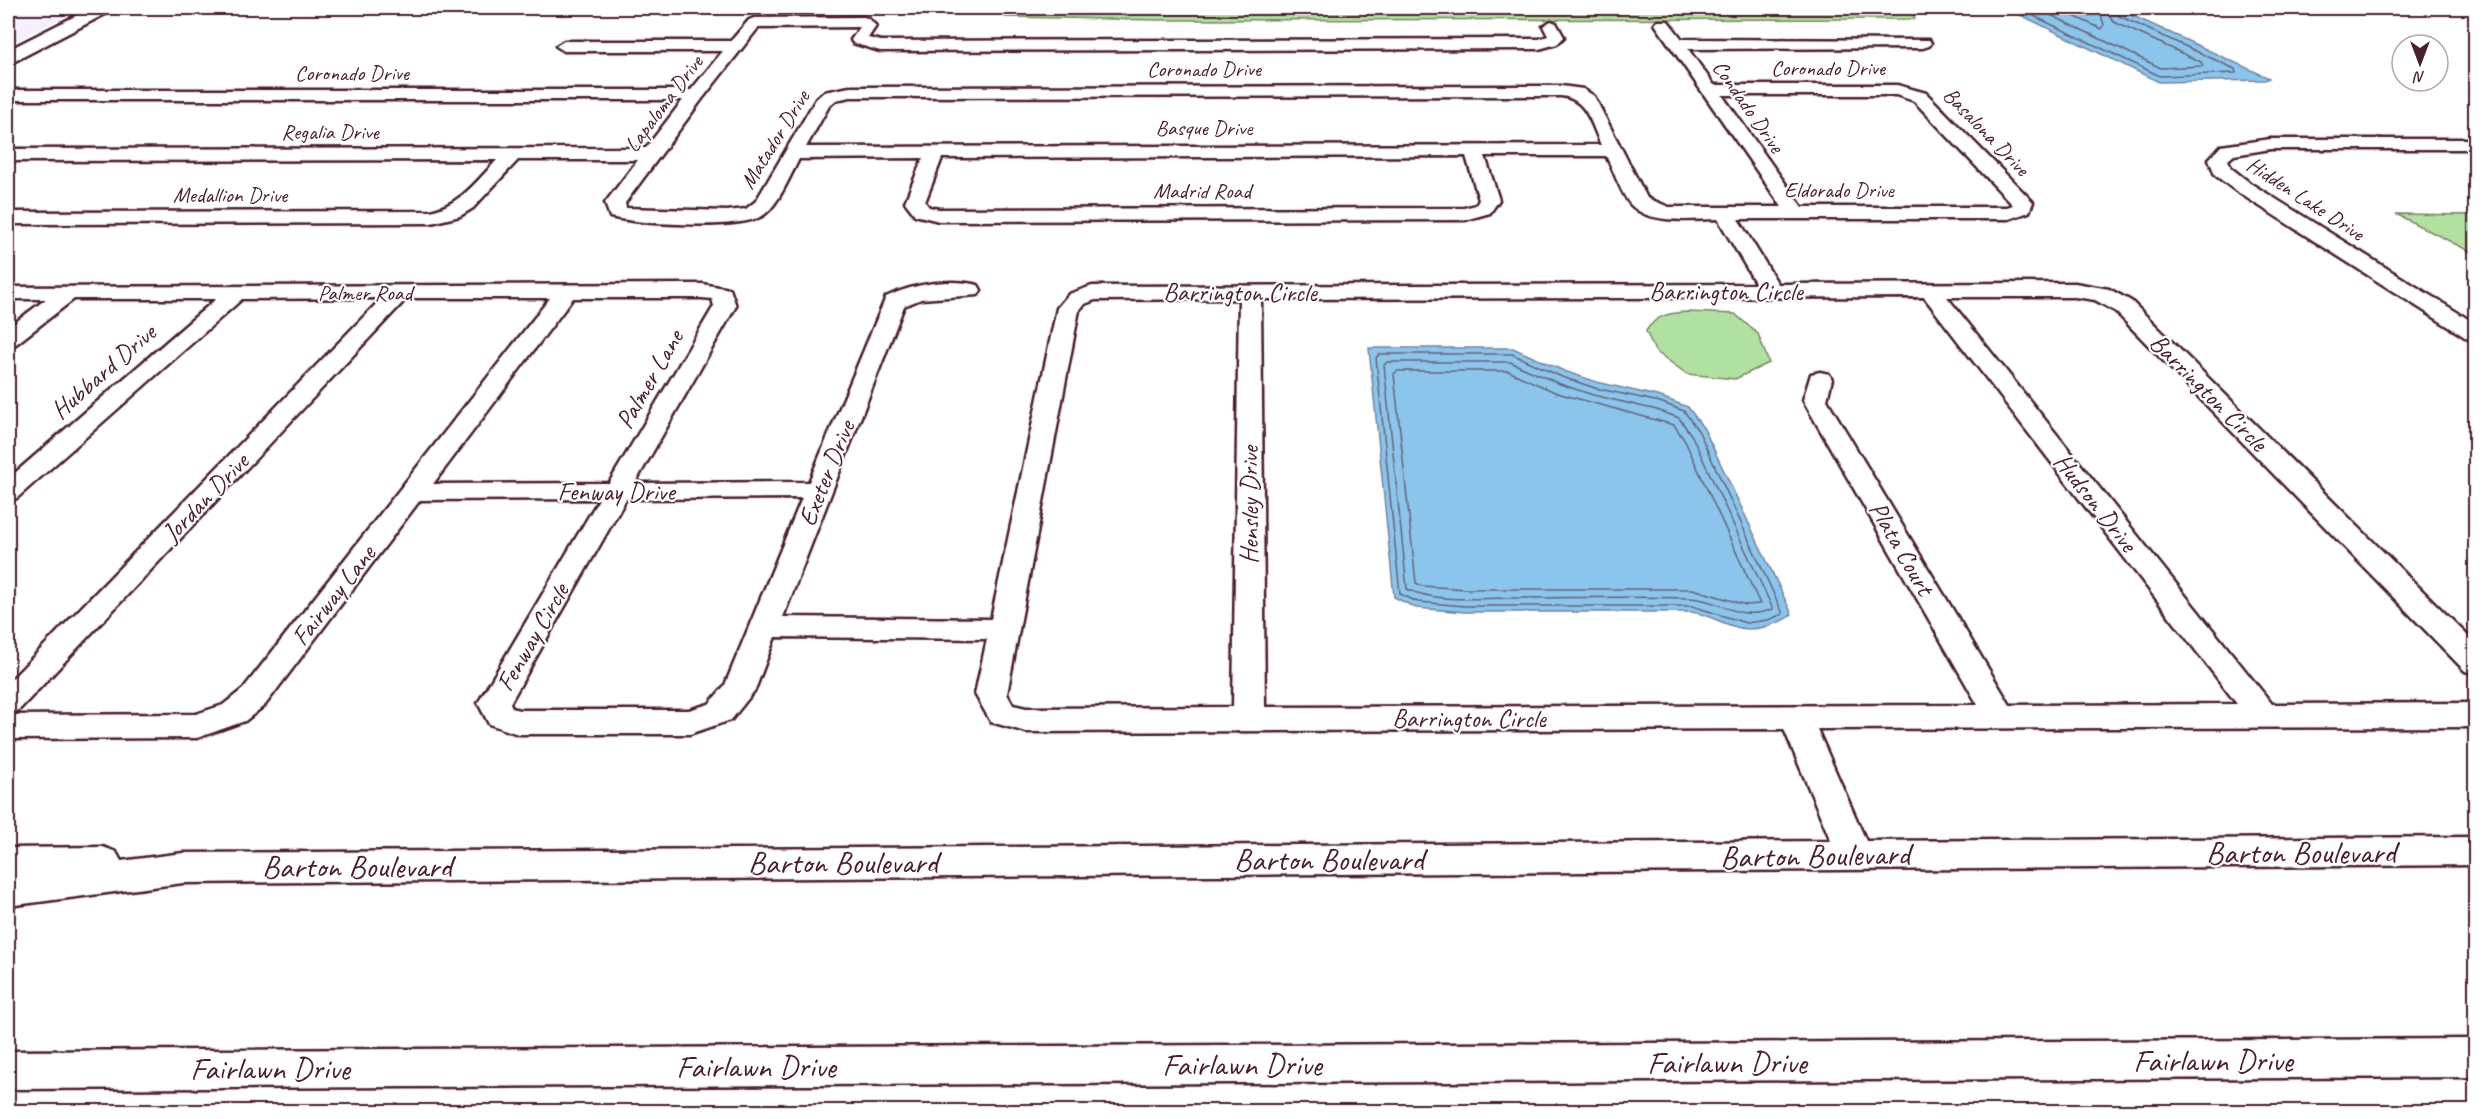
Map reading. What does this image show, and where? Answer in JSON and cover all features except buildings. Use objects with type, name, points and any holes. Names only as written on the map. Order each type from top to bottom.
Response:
[{"type":"main road","points":[[8,57],[103,8]]},
{"type":"street","name":"Lapaloma Drive","points":[[617,213],[615,203],[696,95],[754,23],[864,22],[868,26],[860,40],[866,44],[880,46],[1224,51],[1539,44],[1551,34]]},
{"type":"street","name":"Condado Drive","points":[[1664,24],[1796,213]]},
{"type":"street","points":[[1850,26],[1867,43]]},
{"type":"street","points":[[1678,44],[1923,44]]},
{"type":"street","points":[[564,46],[734,46]]},
{"type":"street","name":"Coronado Drive","points":[[830,96],[850,92],[1225,85],[1561,90],[1577,93],[1588,100],[1613,150]]},
{"type":"street","name":"Coronado Drive","points":[[1710,90],[1897,90],[1910,92]]},
{"type":"street","name":"Basalona Drive","points":[[1910,92],[1920,97],[2024,202],[2022,208]]},
{"type":"street","name":"Coronado Drive","points":[[8,95],[696,95]]},
{"type":"street","name":"Matador Drive","points":[[617,213],[634,216],[735,216],[753,213],[764,204],[822,103],[830,96]]},
{"type":"street","name":"Hidden Lake Drive","points":[[2475,144],[2271,144],[2228,150],[2218,159],[2222,171],[2243,187],[2475,334]]},
{"type":"street","name":"Eldorado Drive","points":[[1613,150],[1639,202],[1669,213],[2009,213],[2022,208]]},
{"type":"street","name":"Basque Drive","points":[[794,153],[1613,150]]},
{"type":"street","name":"Madrid Road","points":[[935,152],[915,202],[922,211],[939,215],[1465,214],[1483,209],[1490,200],[1474,151]]},
{"type":"street","name":"Regalia Drive","points":[[8,155],[652,154]]},
{"type":"street","name":"Medallion Drive","points":[[8,218],[431,217],[453,212],[466,204],[512,155]]},
{"type":"street","points":[[1724,213],[1771,291]]},
{"type":"street","name":"Exeter Drive","points":[[720,712],[739,690],[894,302],[907,294],[923,290],[970,290]]},
{"type":"street","name":"Hudson Drive","points":[[1930,290],[2263,715]]},
{"type":"street","name":"Barrington Circle","points":[[2475,663],[2123,306],[2101,294],[2075,290],[1092,293],[1077,299],[1068,308],[991,694],[1002,714],[1026,720],[2475,715]]},
{"type":"street","name":"Jordan Drive","points":[[8,702],[402,291]]},
{"type":"street","name":"Fairway Lane","points":[[8,727],[197,726],[234,713],[254,697],[567,291]]},
{"type":"street","name":"Palmer Road","points":[[8,293],[702,291],[722,294]]},
{"type":"street","name":"Hubbard Drive","points":[[8,492],[236,292]]},
{"type":"street","name":"Hensley Drive","points":[[1249,719],[1250,292]]},
{"type":"street","points":[[8,339],[68,293]]},
{"type":"street","name":"Palmer Lane","points":[[617,491],[724,306],[722,294]]},
{"type":"street","name":"Plata Court","points":[[1820,379],[1815,399],[2000,715]]},
{"type":"street","name":"Fenway Drive","points":[[413,492],[819,490]]},
{"type":"street","name":"Fenway Circle","points":[[617,491],[494,703],[500,716],[518,722],[690,722],[720,712]]},
{"type":"street","points":[[764,627],[1003,629]]},
{"type":"street","points":[[1795,716],[1854,854]]},
{"type":"street","name":"Barton Boulevard","points":[[8,863],[129,862],[183,868],[2475,851]]},
{"type":"street","name":"Barton Boulevard","points":[[8,891],[183,868]]},
{"type":"street","name":"Fairlawn Drive","points":[[8,1070],[2475,1058]]},
{"type":"shaded area","points":[[8,8],[81,8],[8,45]]},
{"type":"green space","points":[[1009,8],[1909,8],[1915,19],[1159,20],[1005,17]]},
{"type":"green space","points":[[2396,214],[2475,215],[2475,254]]},
{"type":"green space","points":[[1687,312],[1735,314],[1758,334],[1769,363],[1735,379],[1687,374],[1655,351],[1646,331],[1659,318]]},
{"type":"water","points":[[2006,8],[2116,8],[2269,78],[2265,80],[2159,82]]},
{"type":"water","points":[[1369,348],[1513,348],[1564,371],[1597,382],[1661,397],[1688,407],[1704,429],[1792,614],[1771,625],[1748,629],[1692,612],[1465,612],[1416,608],[1394,597]]}]
